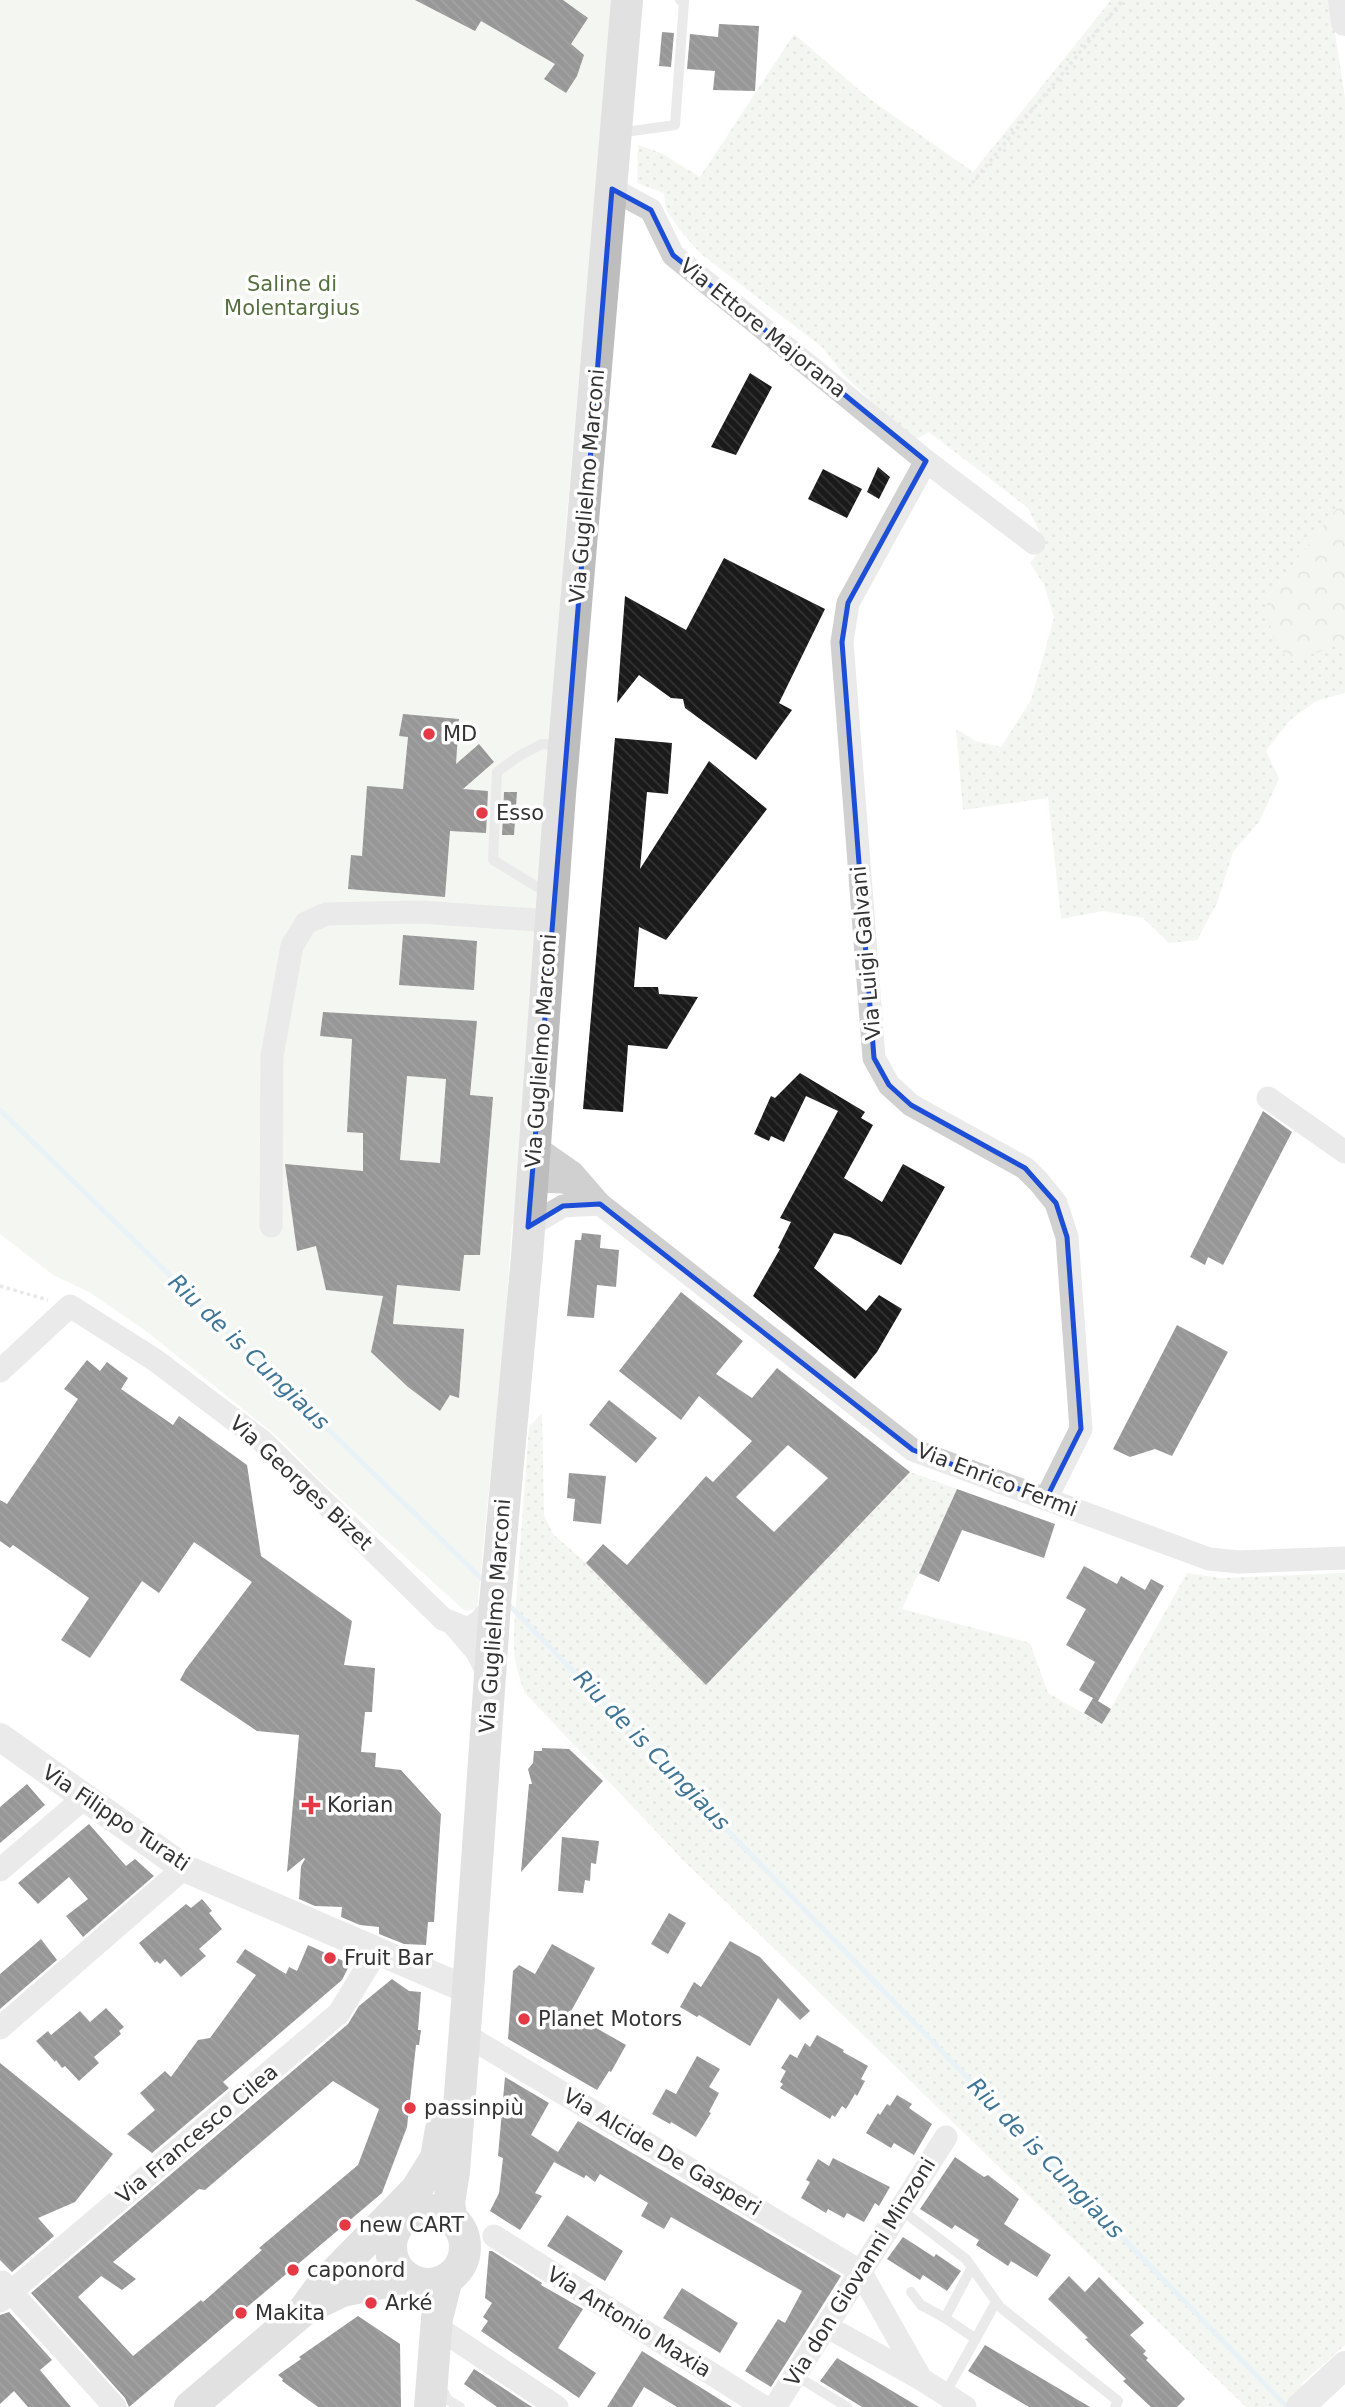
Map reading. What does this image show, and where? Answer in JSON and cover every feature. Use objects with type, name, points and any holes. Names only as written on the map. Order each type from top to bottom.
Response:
[{"type":"main road","name":"Via Guglielmo Marconi","points":[[451,2217],[449,2202],[454,2172],[468,1990],[490,1669],[487,1613],[509,1440],[528,1227],[627,0]]},
{"type":"main road","name":"Via Guglielmo Marconi","points":[[419,2211],[434,2191],[444,2169],[449,2134],[458,2102]]},
{"type":"main road","points":[[190,2407],[304,2310],[320,2288],[416,2190],[436,2158],[441,2129],[458,2102]]},
{"type":"main road","points":[[304,2310],[342,2291],[425,2280],[457,2270],[464,2257],[465,2242],[460,2228],[451,2217],[435,2210],[419,2211],[406,2217],[397,2227],[392,2239],[391,2254],[397,2267],[425,2280],[437,2322],[430,2407]]},
{"type":"street","points":[[1342,0],[1345,22]]},
{"type":"street","name":"Via Ettore Majorana","points":[[612,189],[651,210],[673,255],[926,461]]},
{"type":"street","points":[[926,461],[1034,543]]},
{"type":"street","name":"Via Luigi Galvani","points":[[926,461],[848,603],[842,642],[870,1026],[874,1058],[889,1084],[911,1105],[1025,1168],[1056,1203],[1066,1237],[1081,1429],[1046,1499]]},
{"type":"street","points":[[271,1226],[272,1056],[292,946],[306,923],[326,914],[420,912],[551,921]]},
{"type":"street","points":[[1268,1098],[1345,1152]]},
{"type":"street","name":"Via Enrico Fermi","points":[[534,1145],[573,1173],[596,1199],[913,1450],[1209,1559],[1239,1562],[1345,1558]]},
{"type":"street","points":[[531,1181],[564,1182],[596,1199]]},
{"type":"street","points":[[528,1227],[564,1206],[596,1199]]},
{"type":"street","points":[[0,1371],[70,1306]]},
{"type":"street","name":"Via Georges Bizet","points":[[70,1306],[155,1360],[262,1441],[443,1619],[453,1624],[490,1669]]},
{"type":"street","points":[[453,1624],[468,1629],[487,1613]]},
{"type":"street","name":"Via Filippo Turati","points":[[0,1737],[184,1868],[468,1990]]},
{"type":"street","points":[[0,1870],[84,1798]]},
{"type":"street","points":[[0,2028],[184,1868]]},
{"type":"street","name":"Via Francesco Cilea","points":[[3,2291],[339,2013],[377,1951]]},
{"type":"street","name":"Via Alcide De Gasperi","points":[[464,2034],[860,2271]]},
{"type":"street","name":"Via don Giovanni Minzoni","points":[[775,2407],[946,2137]]},
{"type":"street","name":"Via Antonio Maxia","points":[[494,2236],[764,2407]]},
{"type":"street","points":[[348,2260],[392,2239]]},
{"type":"street","points":[[860,2271],[921,2379]]},
{"type":"street","points":[[3,2291],[115,2407]]},
{"type":"street","points":[[437,2322],[557,2407]]},
{"type":"street","points":[[826,2326],[965,2407]]},
{"type":"street","points":[[1307,2401],[1345,2365]]},
{"type":"lane","points":[[615,133],[675,125],[684,2],[680,0]]},
{"type":"lane","points":[[554,890],[539,888],[493,860],[497,772],[542,744],[565,746]]},
{"type":"lane","points":[[900,2209],[966,2259],[1000,2307],[1118,2401],[1115,2407]]},
{"type":"lane","points":[[944,2318],[972,2267]]},
{"type":"lane","points":[[911,2292],[921,2305],[976,2339]]},
{"type":"lane","points":[[944,2394],[996,2302]]},
{"type":"lane","points":[[432,2371],[448,2400],[460,2407]]},
{"type":"lane","points":[[795,2375],[847,2407]]},
{"type":"path","points":[[972,184],[1123,0]]},
{"type":"path","points":[[0,1286],[70,1306]]},
{"type":"highlighted area","points":[[612,189],[651,210],[673,255],[926,461],[848,603],[842,642],[874,1058],[889,1085],[911,1105],[1025,1168],[1056,1203],[1067,1237],[1081,1429],[1046,1499],[913,1450],[600,1204],[563,1206],[528,1227]]},
{"type":"green space","name":"Saline di Molentargius","points":[[0,0],[612,0],[566,526],[518,1224],[512,1224],[505,1330],[477,1609],[465,1611],[322,1482],[279,1438],[146,1331],[89,1292],[53,1275],[0,1234]]},
{"type":"green space","points":[[1111,0],[1330,0],[1345,98],[1345,498],[1266,599],[1331,648],[1345,639],[1345,693],[1316,701],[1289,721],[1266,751],[1279,779],[1259,822],[1233,852],[1217,903],[1197,940],[1169,943],[1143,918],[1103,911],[1061,919],[1048,798],[963,810],[956,729],[976,741],[1001,747],[1031,700],[1054,618],[1044,585],[1030,563],[1045,543],[1028,508],[929,432],[916,439],[901,430],[844,375],[822,347],[701,254],[666,210],[664,193],[637,183],[638,145],[661,153],[700,177],[794,34],[871,100],[973,172]]},
{"type":"green space","points":[[1345,498],[1345,639],[1331,648],[1289,662],[1272,635],[1266,599]]},
{"type":"green space","points":[[542,1413],[544,1515],[553,1534],[586,1563],[706,1685],[910,1472],[957,1489],[902,1609],[1030,1643],[1048,1693],[1102,1724],[1187,1573],[1220,1578],[1345,1573],[1345,2345],[1301,2384],[1319,2407],[1246,2407],[685,1862],[525,1693],[516,1662],[514,1630],[529,1427]]},
{"type":"building","points":[[415,0],[563,0],[588,18],[571,44],[584,55],[577,76],[566,93],[544,79],[555,64],[481,21],[475,31]]},
{"type":"building","points":[[719,24],[759,26],[755,91],[713,90],[715,71],[687,69],[690,34],[718,37]]},
{"type":"building","points":[[662,32],[674,33],[671,67],[659,66]]},
{"type":"building","points":[[750,373],[772,387],[736,455],[711,447]]},
{"type":"building","points":[[878,467],[890,477],[879,499],[867,492]]},
{"type":"building","points":[[823,469],[862,489],[847,518],[808,499]]},
{"type":"building","points":[[724,558],[825,609],[779,703],[792,710],[756,760],[685,708],[683,699],[671,698],[639,675],[617,703],[625,596],[686,630]]},
{"type":"building","points":[[403,714],[459,719],[456,764],[479,744],[494,762],[463,789],[488,791],[486,833],[450,831],[445,897],[348,889],[351,855],[362,856],[367,786],[403,789],[408,737],[399,736]]},
{"type":"building","points":[[615,738],[672,743],[668,794],[647,792],[640,869],[709,761],[767,809],[666,940],[639,927],[634,987],[658,987],[659,994],[698,997],[667,1049],[628,1045],[623,1112],[583,1109]]},
{"type":"building","points":[[504,792],[517,792],[514,835],[502,835]]},
{"type":"building","points":[[403,935],[477,941],[474,990],[399,985]]},
{"type":"building","points":[[323,1012],[477,1021],[470,1095],[493,1097],[480,1255],[464,1255],[460,1291],[397,1285],[393,1324],[464,1329],[459,1398],[450,1395],[440,1411],[408,1387],[371,1352],[383,1296],[326,1290],[316,1246],[297,1251],[285,1164],[363,1171],[363,1133],[347,1132],[352,1039],[320,1036]],"holes":[[[407,1076],[446,1079],[440,1163],[400,1160]]]},
{"type":"building","points":[[800,1073],[865,1112],[861,1118],[873,1125],[844,1178],[882,1202],[903,1164],[945,1187],[901,1265],[850,1237],[834,1233],[814,1268],[866,1311],[879,1295],[902,1309],[877,1352],[855,1379],[753,1296],[780,1249],[778,1248],[791,1222],[780,1218],[838,1111],[806,1096],[784,1142],[771,1136],[769,1141],[754,1134],[771,1096],[775,1098]]},
{"type":"building","points":[[1263,1111],[1292,1132],[1223,1265],[1208,1257],[1205,1265],[1190,1257]]},
{"type":"building","points":[[582,1233],[601,1235],[600,1248],[619,1250],[616,1287],[597,1285],[594,1318],[567,1316],[575,1240],[581,1240]]},
{"type":"building","points":[[681,1292],[743,1341],[716,1374],[752,1398],[777,1368],[910,1472],[706,1685],[586,1563],[603,1544],[627,1565],[706,1476],[713,1482],[752,1441],[699,1396],[681,1420],[619,1371]],"holes":[[[788,1445],[828,1478],[774,1532],[736,1497]]]},
{"type":"building","points":[[1177,1325],[1228,1352],[1172,1456],[1155,1449],[1130,1457],[1113,1449]]},
{"type":"building","points":[[87,1360],[100,1371],[107,1362],[128,1378],[121,1389],[173,1425],[179,1416],[247,1465],[261,1556],[352,1621],[344,1665],[375,1668],[372,1712],[365,1712],[361,1752],[376,1753],[375,1767],[401,1770],[441,1814],[434,1922],[428,1922],[426,1945],[404,1944],[379,1934],[379,1927],[360,1925],[341,1917],[342,1907],[315,1906],[299,1899],[301,1866],[305,1859],[287,1872],[299,1735],[257,1731],[180,1680],[252,1582],[194,1542],[159,1593],[142,1581],[90,1658],[61,1640],[89,1598],[13,1545],[10,1548],[0,1541],[0,1500],[7,1504],[78,1399],[64,1389]]},
{"type":"building","points":[[609,1400],[657,1438],[636,1463],[589,1425]]},
{"type":"building","points":[[569,1473],[606,1476],[601,1524],[573,1521],[575,1499],[567,1498]]},
{"type":"building","points":[[957,1489],[1055,1524],[1044,1558],[962,1530],[939,1582],[919,1573]]},
{"type":"building","points":[[1084,1566],[1117,1584],[1121,1576],[1145,1590],[1151,1579],[1164,1586],[1098,1701],[1079,1690],[1095,1662],[1066,1645],[1086,1609],[1066,1598]]},
{"type":"building","points":[[1093,1698],[1111,1709],[1102,1724],[1084,1713]]},
{"type":"building","points":[[542,1748],[569,1749],[603,1781],[521,1872],[529,1784],[532,1784],[528,1769],[533,1763],[534,1751],[542,1751]]},
{"type":"building","points":[[27,1784],[45,1805],[0,1843],[0,1807]]},
{"type":"building","points":[[89,1824],[126,1866],[135,1859],[154,1876],[83,1937],[66,1916],[88,1899],[69,1877],[38,1904],[18,1883]]},
{"type":"building","points":[[562,1837],[599,1841],[596,1864],[591,1863],[590,1881],[585,1880],[583,1893],[558,1891]]},
{"type":"building","points":[[202,1899],[222,1929],[199,1949],[206,1956],[181,1977],[165,1959],[160,1964],[157,1961],[155,1963],[139,1943],[186,1904],[191,1908]]},
{"type":"building","points":[[669,1913],[686,1923],[668,1954],[651,1944]]},
{"type":"building","points":[[41,1939],[57,1960],[0,2009],[0,1974]]},
{"type":"building","points":[[730,1941],[760,1957],[810,2011],[800,2020],[778,1998],[750,2046],[699,2015],[697,2017],[680,2007],[694,1982],[701,1987]]},
{"type":"building","points":[[552,1944],[595,1968],[570,2013],[626,2045],[597,2090],[508,2039],[513,1971],[519,1965],[535,1974]]},
{"type":"building","points":[[308,1945],[350,1964],[342,1980],[223,2082],[229,2088],[152,2153],[127,2134],[155,2110],[140,2093],[165,2071],[171,2077],[198,2040],[210,2038],[256,1975],[236,1962],[245,1949],[286,1974],[289,1967],[297,1971]]},
{"type":"building","points":[[392,1979],[409,1991],[421,1992],[418,2030],[421,2030],[419,2045],[416,2045],[407,2127],[382,2193],[129,2407],[125,2398],[31,2293],[348,2024],[359,2006]],"holes":[[[333,2081],[379,2109],[358,2165],[259,2248],[262,2250],[203,2302],[201,2300],[133,2356],[78,2297],[101,2276],[122,2290],[136,2279],[113,2262],[199,2189],[205,2190]]]},
{"type":"building","points":[[106,2008],[124,2027],[119,2031],[121,2034],[94,2057],[99,2063],[79,2081],[65,2066],[62,2068],[56,2060],[55,2062],[36,2041],[48,2031],[51,2035],[80,2011],[90,2022]]},
{"type":"building","points":[[817,2035],[868,2066],[861,2079],[865,2081],[857,2096],[855,2094],[846,2109],[842,2106],[835,2117],[832,2115],[830,2119],[780,2088],[786,2071],[781,2068],[790,2054],[797,2058],[805,2043],[810,2047]]},
{"type":"building","points":[[697,2056],[720,2069],[709,2087],[719,2093],[709,2112],[711,2113],[696,2137],[652,2114],[666,2089],[676,2094]]},
{"type":"building","points":[[0,2063],[113,2154],[75,2202],[38,2218],[54,2236],[12,2272],[0,2260]]},
{"type":"building","points":[[505,2077],[549,2103],[531,2135],[558,2152],[578,2121],[841,2276],[771,2387],[745,2371],[778,2319],[785,2323],[802,2291],[671,2217],[664,2229],[641,2216],[648,2203],[600,2174],[595,2182],[586,2175],[584,2178],[554,2162],[535,2193],[542,2196],[520,2230],[490,2211],[499,2193],[503,2158],[498,2156]]},
{"type":"building","points":[[897,2095],[912,2104],[909,2108],[932,2124],[914,2155],[894,2143],[891,2148],[866,2133],[878,2113],[880,2115],[887,2104],[890,2106]]},
{"type":"building","points":[[955,2157],[984,2177],[988,2175],[1019,2199],[1004,2224],[1051,2255],[1037,2277],[1011,2261],[1008,2266],[976,2245],[979,2240],[955,2225],[952,2229],[920,2209]]},
{"type":"building","points":[[833,2158],[890,2187],[879,2206],[875,2203],[864,2222],[847,2213],[844,2218],[828,2209],[826,2213],[801,2198],[810,2182],[806,2180],[818,2159],[829,2166]]},
{"type":"building","points":[[567,2215],[623,2251],[605,2281],[547,2246]]},
{"type":"building","points":[[903,2237],[961,2271],[947,2291],[923,2275],[920,2280],[887,2259]]},
{"type":"building","points":[[489,2251],[583,2309],[558,2348],[596,2373],[579,2398],[481,2331],[488,2321],[483,2317],[492,2303],[485,2298]]},
{"type":"building","points":[[1069,2276],[1085,2292],[1099,2277],[1144,2323],[1130,2335],[1146,2351],[1143,2354],[1148,2358],[1146,2360],[1185,2399],[1177,2407],[1151,2407],[1123,2381],[1126,2379],[1048,2299]]},
{"type":"building","points":[[682,2288],[738,2323],[720,2353],[663,2318]]},
{"type":"building","points":[[9,2312],[52,2360],[40,2370],[71,2407],[28,2407],[14,2391],[0,2404],[0,2315]]},
{"type":"building","points":[[358,2316],[400,2344],[401,2407],[318,2407],[282,2381],[278,2375]]},
{"type":"building","points":[[985,2345],[1090,2407],[1029,2407],[968,2371]]},
{"type":"building","points":[[642,2351],[732,2407],[677,2407],[644,2387],[632,2407],[607,2407]]},
{"type":"building","points":[[837,2358],[919,2407],[862,2407],[820,2381]]},
{"type":"building","points":[[474,2369],[532,2407],[497,2407],[464,2384]]},
{"type":"waterway","name":"Riu de is Cungiaus","points":[[0,1110],[485,1582]]},
{"type":"waterway","name":"Riu de is Cungiaus","points":[[507,1603],[1287,2407]]},
{"type":"place","name":"MD","points":[[429,734]]},
{"type":"place","name":"Esso","points":[[482,813]]},
{"type":"place","name":"Korian","points":[[311,1805]]},
{"type":"place","name":"Fruit Bar","points":[[330,1958]]},
{"type":"place","name":"Planet Motors","points":[[524,2019]]},
{"type":"place","name":"passinpiù","points":[[410,2108]]},
{"type":"place","name":"new CART","points":[[345,2225]]},
{"type":"place","name":"caponord","points":[[293,2270]]},
{"type":"place","name":"Arké","points":[[371,2303]]},
{"type":"place","name":"Makita","points":[[241,2313]]}]
